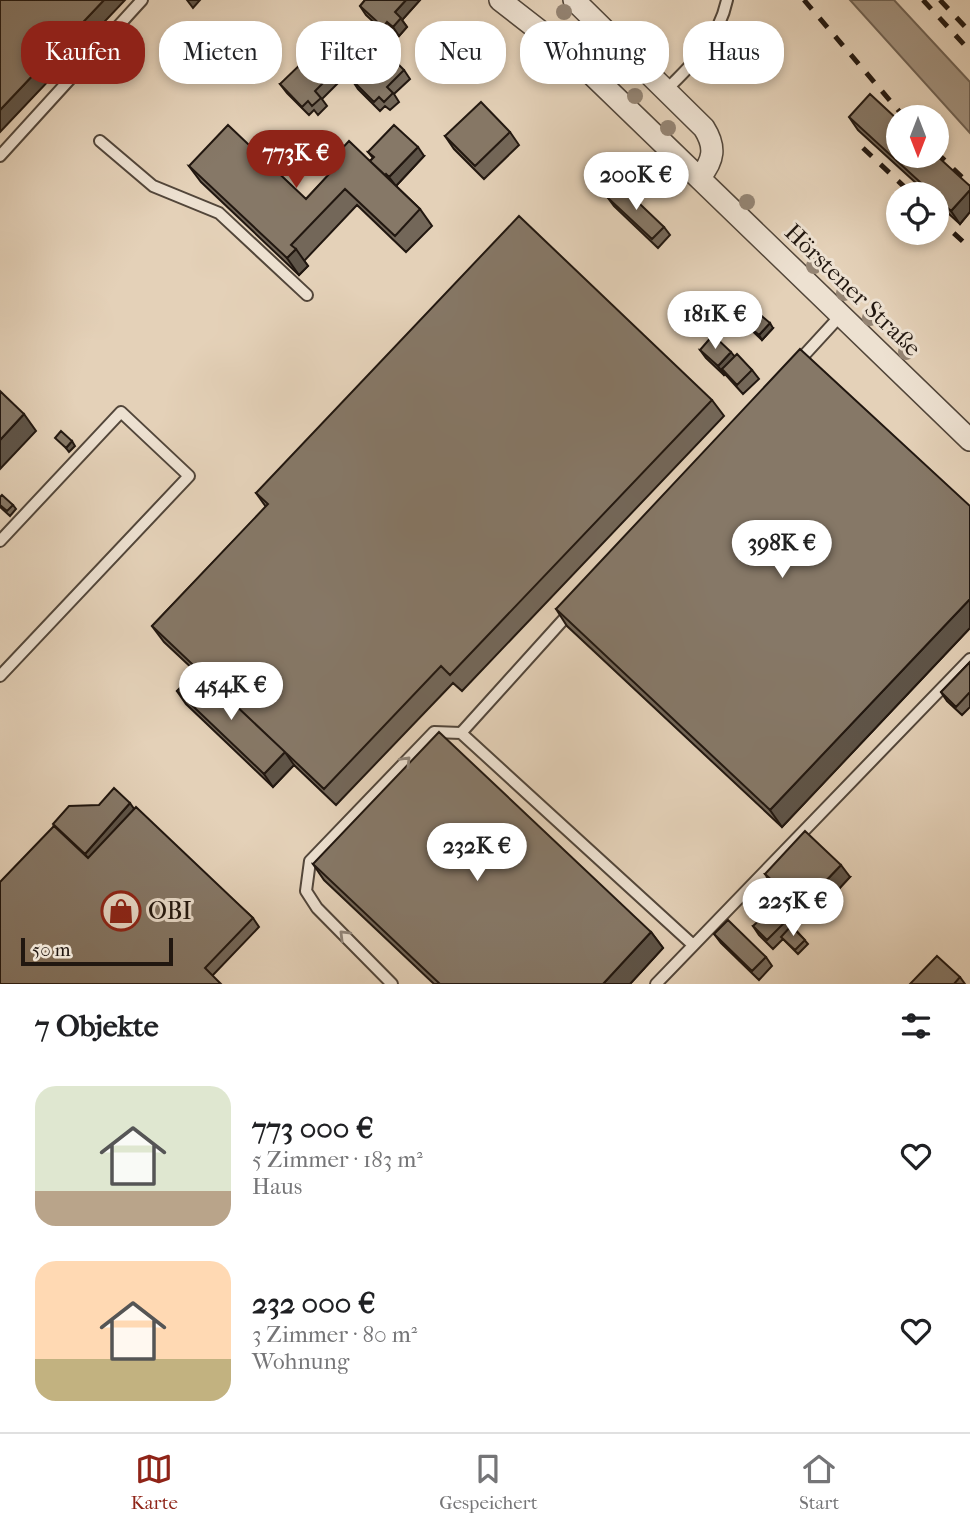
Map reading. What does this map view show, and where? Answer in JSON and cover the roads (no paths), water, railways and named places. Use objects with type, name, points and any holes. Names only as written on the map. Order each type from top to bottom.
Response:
[{"type":"street","name":"Hörstener Straße","points":[[500,0],[577,60],[970,440]]},
{"type":"street","points":[[574,0],[709,136],[713,148],[712,158],[699,177]]},
{"type":"lane","points":[[0,156],[142,0]]},
{"type":"lane","points":[[666,90],[709,42],[720,25],[727,0]]},
{"type":"lane","points":[[100,141],[153,186],[219,213],[307,295]]},
{"type":"lane","points":[[790,371],[841,315]]},
{"type":"lane","points":[[0,541],[121,412],[189,476],[0,676]]},
{"type":"lane","points":[[461,733],[583,599]]},
{"type":"lane","points":[[656,984],[970,659]]},
{"type":"lane","points":[[391,984],[317,908],[306,891],[310,861],[434,732],[461,733],[692,944]]},
{"type":"railway","points":[[804,0],[894,105]]},
{"type":"railway","points":[[923,0],[970,51]]},
{"type":"railway","points":[[940,0],[970,32]]},
{"type":"railway","points":[[863,148],[899,182]]},
{"type":"railway","points":[[949,165],[970,185]]},
{"type":"railway","points":[[949,229],[970,248]]},
{"type":"place","name":"OBI","points":[[121,911]]}]
